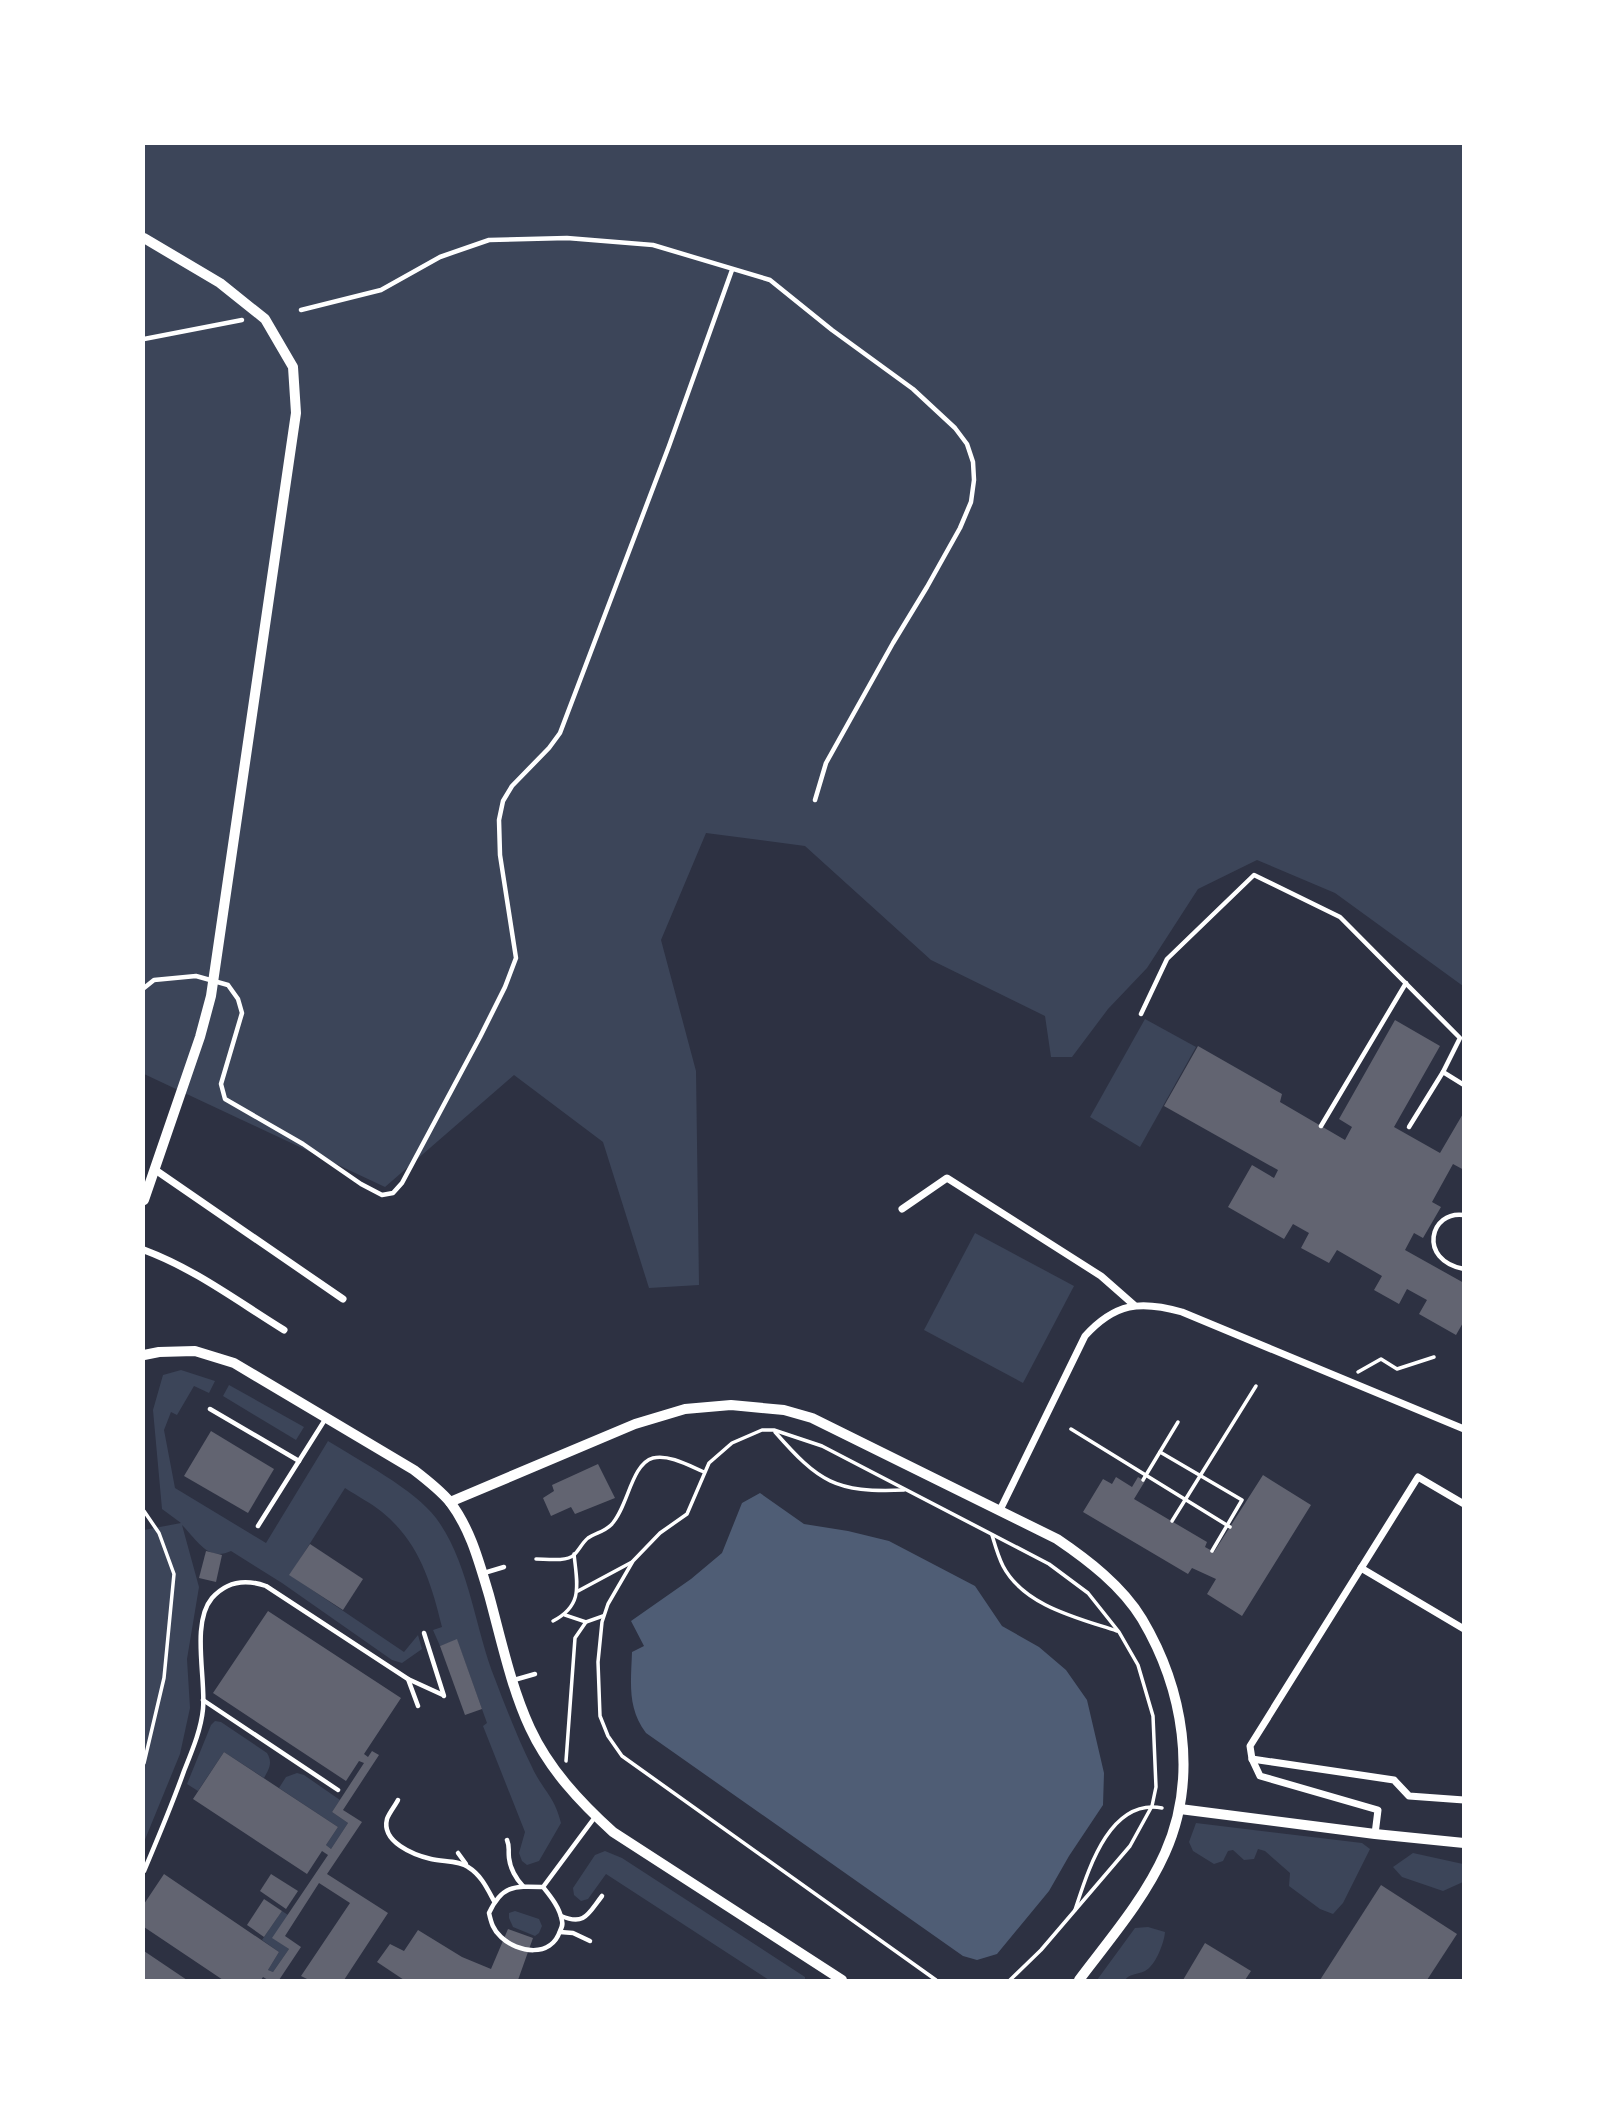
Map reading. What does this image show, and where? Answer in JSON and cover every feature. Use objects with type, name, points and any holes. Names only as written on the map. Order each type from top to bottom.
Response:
[{"type":"street","points":[[144,238],[220,283],[265,319],[293,367],[296,413],[211,996],[200,1037],[144,1200]]},
{"type":"street","points":[[154,1169],[344,1299]]},
{"type":"street","points":[[902,1209],[947,1178],[1101,1276],[1134,1305]]},
{"type":"street","points":[[144,1250],[166,1258],[212,1282],[284,1330]]},
{"type":"street","points":[[1000,1510],[1085,1336],[1107,1316],[1134,1305],[1158,1305],[1182,1312],[1464,1429]]},
{"type":"street","points":[[144,1356],[159,1352],[195,1351],[234,1363],[414,1470],[433,1485],[450,1502],[472,1539],[513,1681],[530,1728],[582,1805],[613,1832],[835,1979]]},
{"type":"street","points":[[450,1502],[635,1424],[685,1409],[731,1405],[784,1410],[812,1418],[1057,1539],[1086,1559],[1141,1617],[1168,1670],[1182,1728],[1183,1770],[1180,1810],[1165,1853],[1137,1902],[1079,1980]]},
{"type":"street","points":[[1375,1834],[1377,1810],[1260,1776],[1251,1759],[1250,1746],[1418,1477],[1464,1504]]},
{"type":"street","points":[[1361,1568],[1464,1629]]},
{"type":"street","points":[[1251,1759],[1395,1780],[1409,1796],[1464,1800]]},
{"type":"street","points":[[1180,1810],[1464,1843]]},
{"type":"lane","points":[[301,310],[381,290],[440,257],[489,240],[567,238],[653,245],[770,280],[832,330],[913,388],[955,428],[967,444],[973,462],[971,502],[960,527],[826,763],[815,800]]},
{"type":"lane","points":[[144,988],[154,980],[196,976],[228,985],[238,999],[242,1013],[221,1084],[225,1099],[303,1144],[361,1184],[382,1195],[393,1193],[402,1182],[505,988],[516,958],[500,855],[499,820],[503,801],[512,786],[560,733],[669,446],[732,270]]},
{"type":"lane","points":[[144,340],[242,320]]},
{"type":"lane","points":[[1141,1014],[1167,959],[1254,875],[1340,917],[1460,1038],[1443,1073],[1409,1127]]},
{"type":"lane","points":[[1321,1126],[1406,984]]},
{"type":"lane","points":[[1443,1073],[1464,1085]]},
{"type":"lane","points":[[1464,1215],[1453,1214],[1443,1219],[1432,1241],[1434,1252],[1441,1259],[1451,1266],[1464,1269]]},
{"type":"lane","points":[[210,1409],[299,1461]]},
{"type":"lane","points":[[258,1526],[326,1417]]},
{"type":"lane","points":[[483,1573],[504,1567]]},
{"type":"lane","points":[[144,1871],[196,1741],[203,1700],[203,1617],[212,1599],[224,1588],[238,1581],[251,1581],[266,1586],[408,1679],[444,1696],[424,1633]]},
{"type":"lane","points":[[513,1681],[535,1674]]},
{"type":"lane","points":[[408,1679],[418,1706]]},
{"type":"lane","points":[[203,1700],[338,1790]]},
{"type":"lane","points":[[398,1800],[387,1819],[387,1828],[392,1839],[407,1851],[430,1859],[466,1865]]},
{"type":"lane","points":[[543,1887],[595,1816]]},
{"type":"lane","points":[[507,1840],[510,1846],[508,1859],[516,1878],[523,1886]]},
{"type":"lane","points":[[458,1853],[466,1865],[482,1879],[494,1901]]},
{"type":"lane","points":[[543,1887],[563,1923],[558,1939],[547,1948],[528,1951],[515,1947],[500,1937],[492,1925],[489,1913],[494,1901],[506,1889],[543,1887]]},
{"type":"lane","points":[[560,1915],[573,1921],[585,1918],[602,1896]]},
{"type":"lane","points":[[560,1932],[573,1933],[590,1941]]},
{"type":"path","points":[[1358,1371],[1381,1359],[1397,1370],[1434,1357]]},
{"type":"path","points":[[1172,1521],[1256,1385]]},
{"type":"path","points":[[1144,1477],[1178,1422]]},
{"type":"path","points":[[1071,1429],[1144,1477],[1228,1526]]},
{"type":"path","points":[[936,1980],[622,1756],[608,1736],[600,1716],[598,1662],[604,1615],[620,1582],[633,1561],[660,1533],[687,1514],[704,1472],[719,1452],[761,1430],[774,1430],[822,1446],[1049,1564],[1088,1593],[1118,1632],[1138,1665],[1153,1716],[1157,1763],[1152,1806],[1130,1846],[1074,1912],[1010,1980]]},
{"type":"path","points":[[774,1430],[807,1467],[822,1478],[841,1486],[870,1492],[907,1490]]},
{"type":"path","points":[[1160,1452],[1242,1500],[1212,1551]]},
{"type":"path","points":[[536,1559],[566,1558],[574,1555],[590,1536],[602,1532],[611,1524],[629,1495],[636,1470],[646,1461],[655,1458],[668,1459],[704,1472]]},
{"type":"path","points":[[144,1511],[159,1533],[174,1574],[164,1678],[144,1763]]},
{"type":"path","points":[[992,1534],[1003,1566],[1027,1593],[1069,1615],[1118,1632]]},
{"type":"path","points":[[553,1621],[565,1615],[573,1606],[578,1591],[574,1555]]},
{"type":"path","points":[[578,1591],[633,1561]]},
{"type":"path","points":[[565,1615],[586,1622]]},
{"type":"path","points":[[565,1766],[575,1638],[586,1622],[604,1615]]},
{"type":"path","points":[[1074,1912],[1088,1871],[1102,1842],[1120,1818],[1152,1806],[1162,1808]]},
{"type":"shaded area","points":[[144,144],[1463,144],[1463,986],[1335,893],[1257,860],[1198,889],[1147,968],[1108,1009],[1072,1057],[1051,1057],[1045,1016],[931,960],[805,846],[706,833],[661,940],[696,1071],[699,1285],[649,1288],[603,1142],[514,1075],[385,1187],[144,1074]]},
{"type":"shaded area","points":[[1145,1019],[1196,1047],[1140,1147],[1090,1117]]},
{"type":"shaded area","points":[[975,1233],[1074,1286],[1023,1383],[924,1330]]},
{"type":"shaded area","points":[[181,1370],[215,1381],[209,1393],[194,1386],[177,1415],[171,1412],[164,1430],[175,1488],[266,1543],[328,1441],[401,1486],[436,1518],[464,1575],[488,1660],[512,1723],[536,1775],[552,1799],[561,1823],[539,1861],[527,1865],[522,1861],[519,1853],[525,1832],[483,1726],[487,1723],[457,1640],[440,1646],[433,1630],[442,1627],[422,1564],[395,1524],[378,1509],[345,1488],[290,1575],[404,1652],[418,1635],[422,1649],[402,1663],[392,1660],[231,1551],[223,1554],[209,1552],[182,1525],[199,1587],[187,1659],[190,1708],[180,1754],[144,1842],[144,1530],[181,1523],[162,1509],[153,1410],[163,1375]]},
{"type":"shaded area","points":[[229,1385],[304,1427],[296,1440],[223,1396]]},
{"type":"shaded area","points":[[760,1493],[804,1524],[889,1541],[975,1586],[1002,1626],[1039,1647],[1066,1670],[1087,1700],[1104,1773],[1103,1805],[1049,1891],[997,1954],[977,1960],[963,1956],[646,1733],[640,1724],[633,1704],[632,1652],[644,1646],[631,1621],[691,1579],[722,1553],[742,1503]]},
{"type":"shaded area","points":[[215,1721],[221,1722],[267,1753],[270,1763],[264,1778],[224,1752],[198,1791],[187,1784]]},
{"type":"shaded area","points":[[297,1773],[340,1800],[332,1812],[348,1823],[331,1849],[326,1845],[338,1827],[279,1788],[286,1777]]},
{"type":"shaded area","points":[[1196,1823],[1362,1843],[1370,1849],[1343,1903],[1333,1914],[1320,1909],[1289,1886],[1290,1873],[1265,1851],[1258,1849],[1254,1859],[1244,1860],[1233,1850],[1228,1851],[1223,1861],[1214,1864],[1193,1851],[1189,1842]]},
{"type":"shaded area","points":[[605,1851],[622,1858],[805,1977],[805,1980],[769,1980],[606,1874],[588,1899],[581,1901],[574,1895],[573,1888],[595,1855]]},
{"type":"shaded area","points":[[1413,1853],[1463,1864],[1463,1882],[1443,1891],[1402,1877],[1393,1867]]},
{"type":"shaded area","points":[[282,1911],[288,1915],[273,1938],[289,1949],[273,1972],[268,1970],[279,1952],[262,1940]]},
{"type":"shaded area","points":[[515,1911],[539,1919],[542,1926],[539,1933],[535,1936],[513,1927],[509,1913]]},
{"type":"shaded area","points":[[1148,1927],[1165,1932],[1158,1954],[1149,1968],[1125,1980],[1097,1980],[1135,1928]]},
{"type":"building","points":[[1395,1020],[1440,1046],[1394,1127],[1440,1153],[1464,1112],[1464,1170],[1453,1164],[1432,1202],[1441,1207],[1423,1238],[1414,1233],[1405,1250],[1464,1283],[1464,1321],[1456,1335],[1419,1314],[1427,1300],[1407,1289],[1399,1304],[1374,1290],[1382,1276],[1337,1250],[1329,1263],[1301,1248],[1309,1233],[1293,1224],[1284,1239],[1228,1207],[1252,1165],[1274,1178],[1278,1170],[1164,1106],[1198,1046],[1282,1094],[1280,1102],[1345,1140],[1352,1127],[1339,1119]]},
{"type":"building","points":[[211,1431],[274,1469],[248,1513],[184,1476]]},
{"type":"building","points":[[598,1464],[615,1498],[575,1514],[571,1507],[551,1516],[543,1498],[554,1491],[552,1485]]},
{"type":"building","points":[[1263,1475],[1311,1505],[1242,1616],[1207,1594],[1216,1579],[1192,1568],[1188,1574],[1083,1512],[1103,1479],[1112,1484],[1116,1477],[1132,1487],[1138,1477],[1145,1481],[1134,1499],[1207,1542],[1205,1547],[1214,1552]]},
{"type":"building","points":[[310,1544],[363,1579],[343,1610],[289,1575]]},
{"type":"building","points":[[206,1551],[222,1555],[216,1582],[199,1578]]},
{"type":"building","points":[[268,1611],[401,1698],[364,1754],[368,1757],[372,1751],[379,1755],[343,1810],[362,1822],[327,1874],[388,1913],[344,1980],[309,1980],[301,1976],[350,1903],[319,1883],[285,1936],[301,1947],[279,1980],[263,1977],[261,1980],[223,1980],[144,1927],[144,1904],[164,1874],[279,1952],[268,1970],[273,1972],[289,1949],[272,1938],[328,1855],[322,1851],[307,1874],[193,1799],[224,1752],[338,1827],[326,1845],[331,1849],[348,1823],[332,1812],[364,1763],[359,1761],[346,1781],[213,1693]]},
{"type":"building","points":[[457,1639],[482,1709],[465,1715],[440,1646]]},
{"type":"building","points":[[271,1874],[298,1891],[286,1909],[260,1891]]},
{"type":"building","points":[[1381,1885],[1457,1934],[1427,1980],[1320,1980]]},
{"type":"building","points":[[264,1899],[282,1911],[264,1937],[247,1925]]},
{"type":"building","points":[[508,1929],[533,1938],[518,1980],[404,1980],[377,1962],[390,1944],[404,1951],[418,1930],[462,1957],[491,1969]]},
{"type":"building","points":[[1205,1943],[1251,1971],[1245,1980],[1183,1980]]},
{"type":"building","points":[[144,1951],[187,1980],[144,1980]]}]
